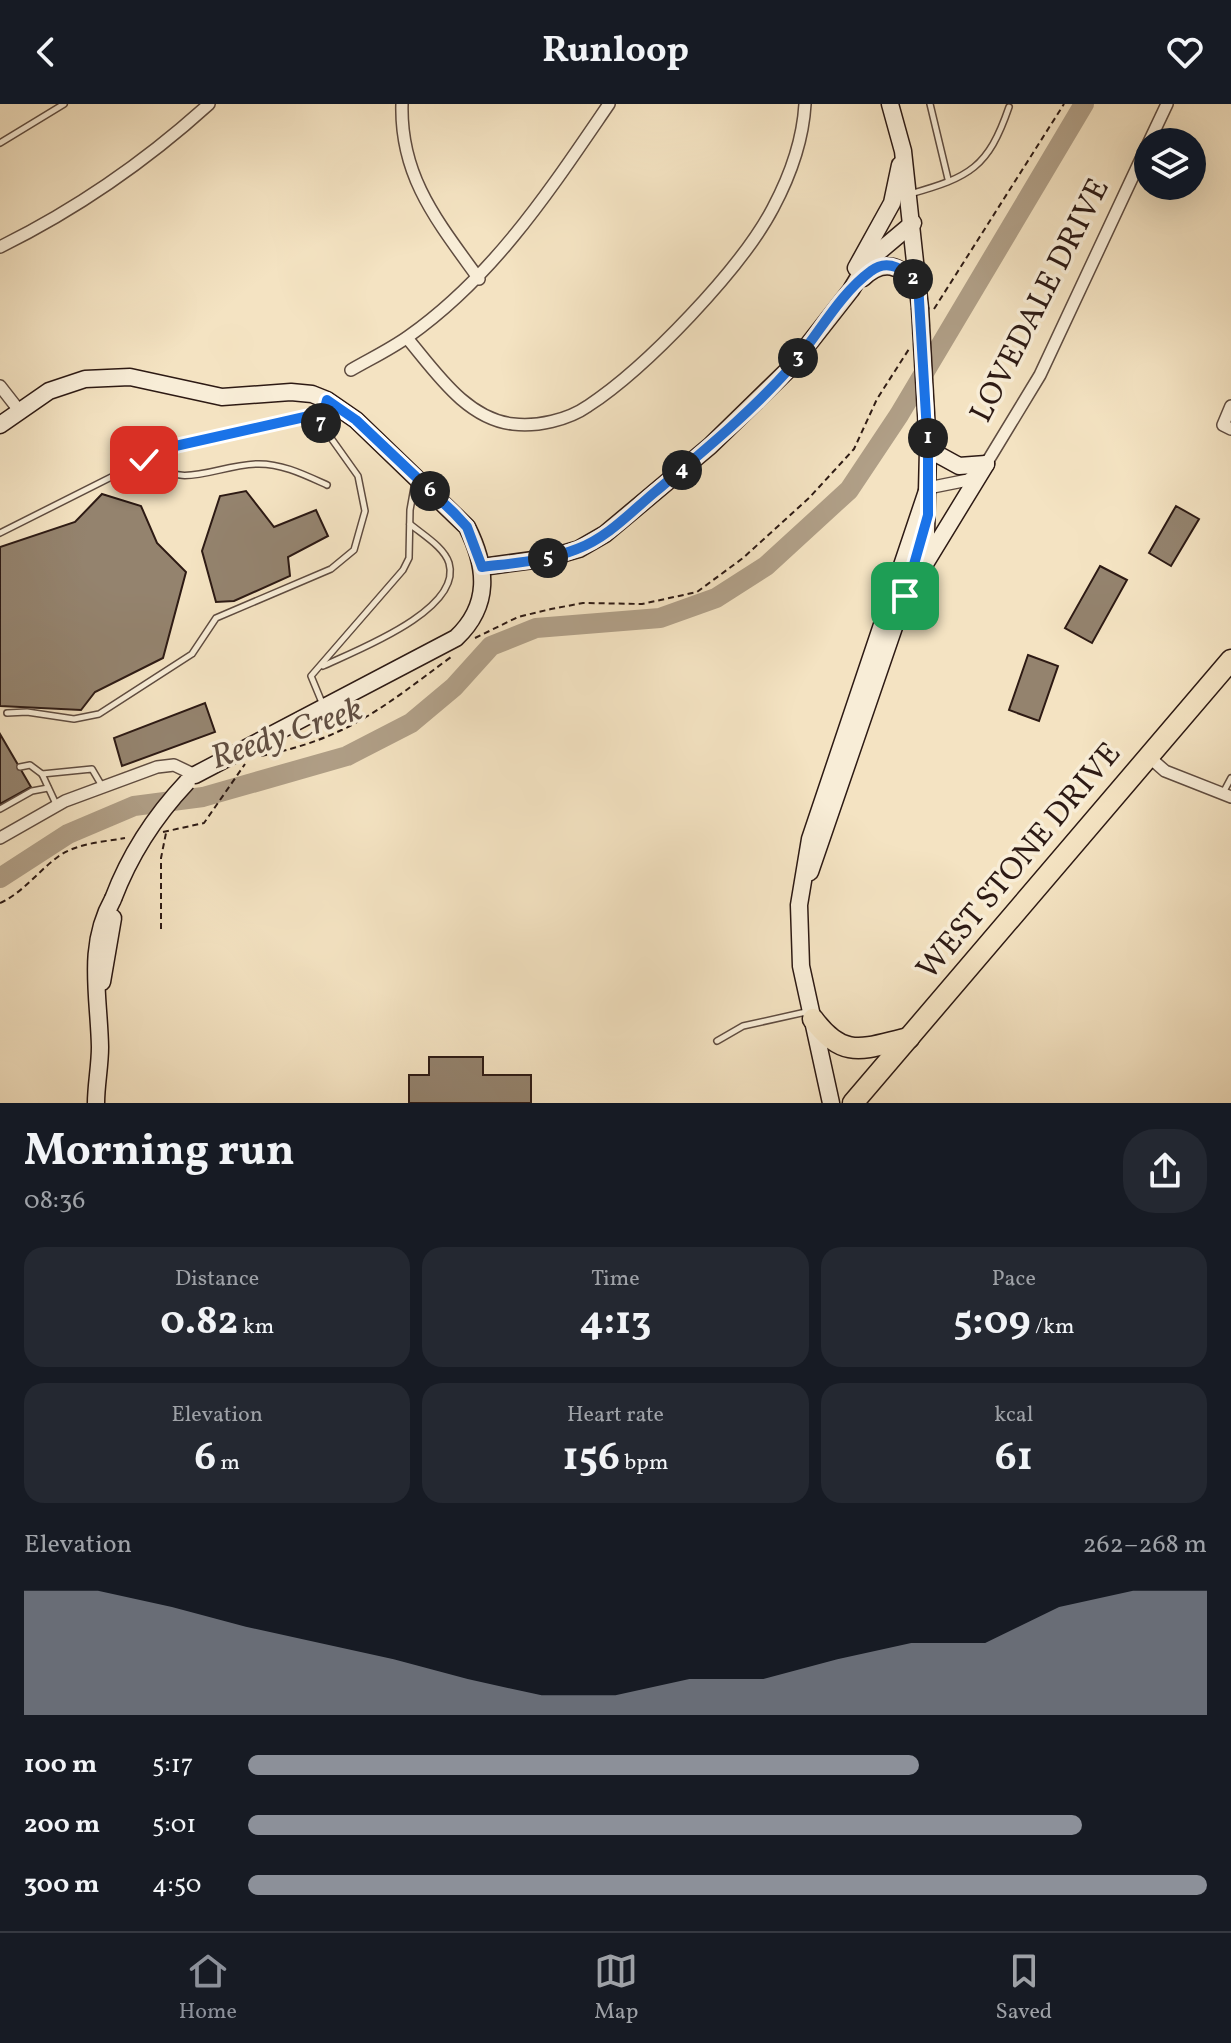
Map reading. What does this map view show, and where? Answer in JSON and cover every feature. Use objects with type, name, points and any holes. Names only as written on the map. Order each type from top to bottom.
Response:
[{"type":"highway","name":"WEST STONE DRIVE","points":[[853,1103],[1231,660]]},
{"type":"highway","points":[[812,1015],[843,1048],[857,1050],[909,1038]]},
{"type":"main road","points":[[803,887],[823,843],[926,534],[928,449],[924,313],[903,151],[890,104]]},
{"type":"main road","points":[[847,295],[864,250],[892,203],[903,151]]},
{"type":"main road","points":[[482,567],[548,558],[579,549],[605,534],[710,446],[789,369],[847,295],[869,260],[913,223]]},
{"type":"main road","points":[[847,295],[873,269],[887,264],[902,269],[918,283]]},
{"type":"main road","points":[[0,425],[18,409],[67,384],[116,376],[222,397],[291,392],[327,400],[356,420],[467,527],[482,567],[485,585],[482,600],[468,625],[456,638],[321,702],[191,778],[152,822],[113,899],[104,975],[99,991],[100,1082],[96,1103]]},
{"type":"main road","points":[[928,449],[959,466],[986,464]]},
{"type":"main road","points":[[905,596],[986,464]]},
{"type":"main road","points":[[831,1103],[801,966],[798,921],[810,839],[928,488]]},
{"type":"main road","points":[[100,1082],[107,1103]]},
{"type":"street","points":[[0,247],[86,201],[123,175],[209,104]]},
{"type":"street","points":[[402,104],[401,131],[415,184],[479,279]]},
{"type":"street","points":[[351,370],[407,338],[479,279],[526,224],[609,104]]},
{"type":"street","points":[[407,338],[452,391],[477,411],[511,424],[547,423],[587,407],[652,353],[713,291],[772,209],[795,158],[805,104]]},
{"type":"street","name":"LOVEDALE DRIVE","points":[[1155,128],[1167,104]]},
{"type":"street","name":"LOVEDALE DRIVE","points":[[928,488],[968,480],[986,464],[1040,375],[1134,173]]},
{"type":"street","points":[[0,386],[18,409]]},
{"type":"street","points":[[1231,406],[1223,425],[1231,429]]},
{"type":"street","points":[[1149,757],[1165,771],[1227,795]]},
{"type":"street","points":[[0,838],[56,805],[166,764],[191,778]]},
{"type":"lane","points":[[0,143],[64,104]]},
{"type":"lane","points":[[930,104],[948,179]]},
{"type":"lane","points":[[909,194],[964,176],[985,159],[1009,107]]},
{"type":"lane","points":[[321,424],[327,400]]},
{"type":"lane","points":[[0,533],[171,447],[309,416],[321,424],[358,476],[365,511],[354,550],[331,569],[216,618],[192,654],[99,714],[74,719],[27,712],[7,713]]},
{"type":"lane","points":[[144,460],[162,474],[191,476],[255,464],[277,466],[327,485]]},
{"type":"lane","points":[[321,667],[333,647],[366,616],[409,558],[409,524],[416,477]]},
{"type":"lane","points":[[321,702],[311,676],[321,667],[389,634],[430,609],[448,587],[450,565],[444,552],[409,524]]},
{"type":"lane","points":[[20,767],[30,765],[42,774],[56,805]]},
{"type":"lane","points":[[42,774],[92,769],[102,787]]},
{"type":"lane","points":[[1227,795],[1231,778]]},
{"type":"lane","points":[[0,809],[32,791],[48,788]]},
{"type":"lane","points":[[717,1041],[743,1026],[812,1015]]},
{"type":"path","points":[[924,313],[1064,104]]},
{"type":"path","points":[[469,643],[518,617],[551,609],[583,603],[642,604],[697,592],[743,558],[809,498],[854,449],[877,399],[911,346]]},
{"type":"path","points":[[260,756],[309,746],[339,734],[372,716],[457,652]]},
{"type":"path","points":[[152,834],[198,826],[217,806],[249,760]]},
{"type":"path","points":[[161,929],[161,858],[167,831]]},
{"type":"path","points":[[0,903],[21,891],[59,856],[76,848],[138,836]]},
{"type":"building","points":[[246,491],[274,527],[316,510],[328,536],[288,557],[290,576],[234,601],[216,602],[202,551],[220,496]]},
{"type":"building","points":[[102,494],[141,506],[157,543],[186,572],[163,658],[95,692],[81,710],[0,706],[0,547],[75,522]]},
{"type":"building","points":[[1176,506],[1199,519],[1171,566],[1149,553]]},
{"type":"building","points":[[1100,566],[1127,580],[1092,643],[1065,628]]},
{"type":"building","points":[[1028,655],[1058,666],[1039,721],[1009,710]]},
{"type":"building","points":[[205,703],[215,732],[122,766],[114,738]]},
{"type":"building","points":[[0,734],[31,787],[0,804]]},
{"type":"building","points":[[429,1057],[483,1057],[483,1075],[531,1075],[531,1103],[409,1103],[409,1075],[429,1075]]},
{"type":"waterway","name":"Reedy Creek","points":[[0,878],[68,834],[134,806],[203,797],[347,756],[411,723],[454,687],[491,646],[536,628],[660,618],[716,598],[766,566],[849,490],[899,415],[1084,104]]},
{"type":"route","points":[[144,460],[171,447],[309,416],[321,424],[327,400],[356,420],[467,527],[482,567],[548,558],[579,549],[605,534],[710,446],[789,369],[851,290],[873,269],[887,264],[902,269],[918,283],[928,449],[926,534],[905,596]]}]
